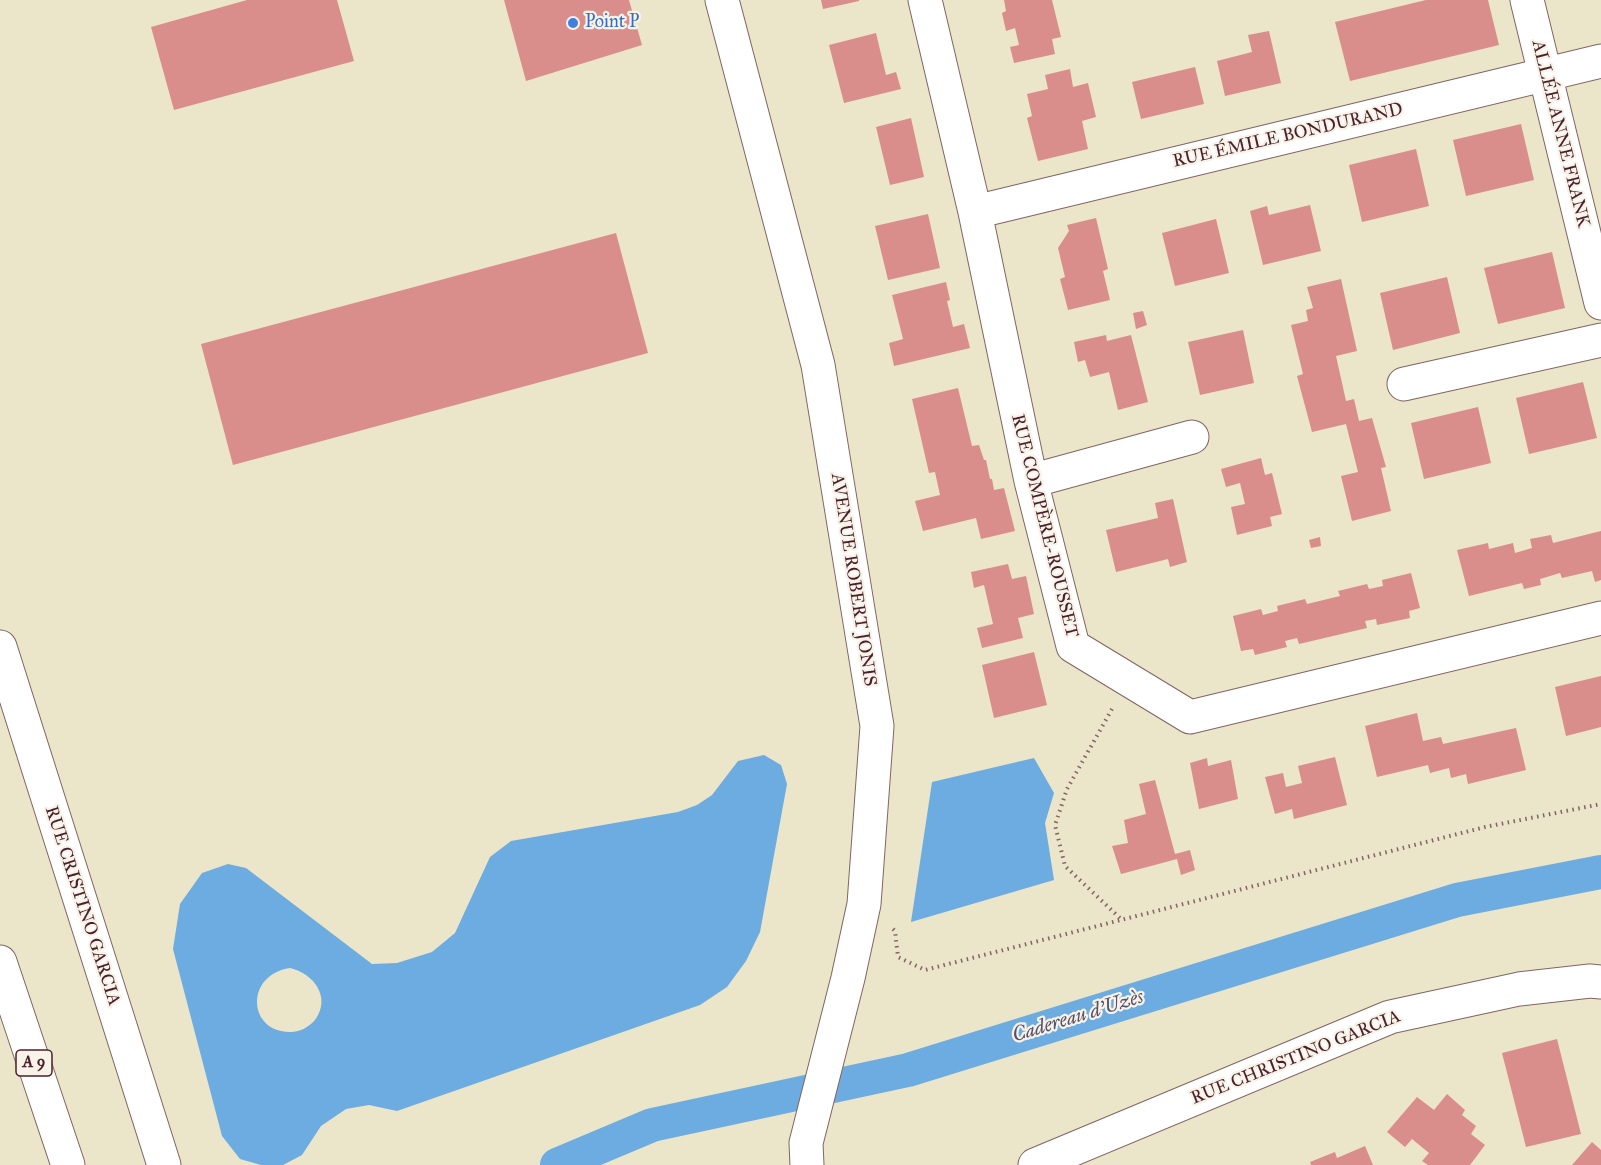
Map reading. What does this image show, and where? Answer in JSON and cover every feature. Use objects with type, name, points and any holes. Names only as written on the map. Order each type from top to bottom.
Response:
[{"type":"main road","name":"AVENUE ROBERT JONIS","points":[[722,0],[818,365],[877,726],[864,904],[848,978],[806,1143],[807,1165]]},
{"type":"main road","name":"RUE COMPÈRE-ROUSSET","points":[[925,0],[975,212],[1031,481],[1073,646],[1190,717],[1601,618]]},
{"type":"main road","name":"ALLÉE ANNE FRANK","points":[[1527,0],[1601,303]]},
{"type":"main road","name":"RUE ÉMILE BONDURAND","points":[[975,212],[1601,61]]},
{"type":"main road","points":[[1404,384],[1601,340]]},
{"type":"main road","points":[[1031,481],[1192,437]]},
{"type":"main road","name":"RUE CRISTINO GARCIA","points":[[0,647],[164,1165]]},
{"type":"main road","name":"A 9","points":[[0,962],[68,1165]]},
{"type":"main road","name":"RUE CHRISTINO GARCIA","points":[[1035,1165],[1390,1017],[1519,989],[1590,981],[1601,982]]},
{"type":"path","points":[[1122,920],[1065,866],[1055,825],[1067,789],[1129,680]]},
{"type":"path","points":[[891,927],[895,931],[898,957],[925,970],[1485,827],[1601,804]]},
{"type":"water","points":[[764,755],[781,765],[787,784],[760,932],[746,961],[727,987],[700,1005],[397,1111],[369,1105],[346,1109],[321,1126],[302,1155],[283,1165],[261,1165],[240,1159],[222,1136],[173,949],[180,904],[202,873],[228,864],[246,868],[372,964],[397,963],[432,952],[455,933],[490,857],[511,841],[678,812],[697,805],[712,795],[738,761]],"holes":[[[290,968],[306,975],[318,987],[322,1003],[320,1011],[313,1023],[301,1030],[291,1032],[277,1030],[266,1023],[260,1014],[257,1003],[259,992],[265,981],[275,973]]]},
{"type":"water","points":[[1034,758],[1054,793],[1045,823],[1054,880],[911,922],[932,782]]},
{"type":"building","points":[[247,0],[337,0],[354,61],[174,110],[151,27]]},
{"type":"building","name":"Point P","points":[[504,0],[629,0],[642,45],[526,81]]},
{"type":"building","points":[[821,0],[859,0],[859,1],[823,9]]},
{"type":"building","points":[[1004,0],[1052,0],[1061,37],[1052,39],[1055,54],[1014,63],[1010,47],[1019,45],[1015,28],[1006,31],[1002,13],[1006,11]]},
{"type":"building","points":[[1426,0],[1488,0],[1499,45],[1350,81],[1335,22]]},
{"type":"building","points":[[1269,31],[1281,83],[1225,96],[1217,61],[1252,52],[1248,35]]},
{"type":"building","points":[[876,33],[886,75],[896,72],[901,89],[844,103],[829,45]]},
{"type":"building","points":[[1195,67],[1204,104],[1141,119],[1132,82]]},
{"type":"building","points":[[1070,69],[1073,87],[1088,83],[1096,117],[1082,121],[1088,149],[1038,161],[1027,118],[1032,116],[1027,94],[1048,89],[1045,75]]},
{"type":"building","points":[[911,118],[924,177],[890,185],[876,127]]},
{"type":"building","points":[[1521,124],[1534,180],[1466,196],[1453,140]]},
{"type":"building","points":[[1416,149],[1429,206],[1362,222],[1349,165]]},
{"type":"building","points":[[1310,205],[1321,251],[1263,265],[1250,211],[1267,206],[1269,215]]},
{"type":"building","points":[[928,214],[940,268],[888,280],[875,226]]},
{"type":"building","points":[[1096,218],[1108,269],[1103,271],[1110,300],[1068,310],[1060,279],[1065,277],[1058,248],[1069,231],[1067,225]]},
{"type":"building","points":[[1216,219],[1229,273],[1175,286],[1162,233]]},
{"type":"building","points":[[616,233],[648,353],[233,465],[201,344]]},
{"type":"building","points":[[1552,252],[1565,308],[1498,324],[1484,268]]},
{"type":"building","points":[[1447,277],[1460,333],[1393,350],[1380,293]]},
{"type":"building","points":[[1341,279],[1357,351],[1336,356],[1346,401],[1354,399],[1359,421],[1372,418],[1386,467],[1381,468],[1391,511],[1352,521],[1341,476],[1358,472],[1346,424],[1312,432],[1297,376],[1303,374],[1291,325],[1308,321],[1306,310],[1313,308],[1307,287]]},
{"type":"building","points":[[946,282],[950,300],[947,301],[953,327],[964,324],[970,348],[894,366],[889,343],[903,339],[892,295]]},
{"type":"building","points":[[1143,311],[1147,325],[1136,329],[1133,313]]},
{"type":"building","points":[[1243,330],[1254,383],[1200,395],[1188,342]]},
{"type":"building","points":[[1106,335],[1107,341],[1131,335],[1148,402],[1118,410],[1109,372],[1090,377],[1085,360],[1078,362],[1074,342]]},
{"type":"building","points":[[1583,382],[1597,438],[1529,454],[1516,398]]},
{"type":"building","points":[[958,388],[972,446],[979,445],[984,460],[986,460],[994,490],[1004,488],[1015,531],[981,539],[976,518],[923,531],[915,501],[940,495],[935,472],[929,473],[912,399]]},
{"type":"building","points":[[1478,407],[1491,463],[1424,479],[1411,423]]},
{"type":"building","points":[[1261,458],[1265,475],[1272,473],[1282,514],[1270,517],[1272,526],[1237,535],[1231,507],[1245,504],[1240,483],[1226,487],[1221,469]]},
{"type":"building","points":[[1173,499],[1187,562],[1170,567],[1168,559],[1116,572],[1106,530],[1158,518],[1155,503]]},
{"type":"building","points":[[1601,531],[1601,580],[1595,582],[1592,571],[1562,578],[1560,573],[1540,579],[1541,585],[1524,589],[1522,583],[1469,596],[1457,550],[1488,543],[1489,549],[1513,543],[1515,553],[1532,548],[1530,539],[1551,535],[1553,543]]},
{"type":"building","points":[[1320,537],[1321,546],[1311,548],[1309,540]]},
{"type":"building","points":[[1008,564],[1012,579],[1026,576],[1034,614],[1018,618],[1023,638],[982,648],[977,628],[993,624],[984,585],[974,588],[971,572]]},
{"type":"building","points":[[1411,573],[1420,608],[1409,611],[1410,618],[1377,625],[1376,619],[1365,621],[1367,628],[1299,644],[1297,638],[1285,641],[1287,647],[1255,655],[1253,649],[1241,651],[1233,616],[1261,609],[1263,615],[1278,611],[1277,606],[1305,599],[1307,604],[1340,596],[1338,591],[1367,584],[1369,589],[1383,586],[1382,580]]},
{"type":"building","points":[[1034,652],[1047,705],[994,718],[982,665]]},
{"type":"building","points":[[1601,676],[1601,727],[1566,736],[1555,687]]},
{"type":"building","points":[[1417,713],[1423,741],[1441,737],[1443,744],[1516,728],[1526,770],[1468,784],[1466,774],[1451,778],[1449,768],[1430,773],[1428,765],[1377,777],[1365,726]]},
{"type":"building","points":[[1335,757],[1347,805],[1294,819],[1292,809],[1275,814],[1265,777],[1283,773],[1286,787],[1302,783],[1298,766]]},
{"type":"building","points":[[1207,758],[1208,766],[1231,760],[1238,799],[1199,809],[1190,763]]},
{"type":"building","points":[[1155,780],[1175,854],[1190,850],[1195,870],[1181,875],[1177,859],[1121,874],[1112,846],[1128,843],[1124,820],[1146,814],[1139,784]]},
{"type":"building","points":[[1557,1039],[1581,1134],[1526,1147],[1502,1053]]},
{"type":"building","points":[[1447,1094],[1465,1110],[1462,1115],[1476,1126],[1471,1134],[1485,1145],[1470,1165],[1428,1165],[1422,1161],[1429,1153],[1412,1139],[1405,1147],[1387,1132],[1417,1097],[1434,1110]]},
{"type":"building","points":[[1592,1142],[1601,1150],[1601,1165],[1572,1165]]},
{"type":"building","points":[[1365,1146],[1373,1165],[1311,1165],[1310,1162],[1335,1152],[1337,1158]]},
{"type":"waterway","name":"Cadereau d'Uzès","points":[[557,1165],[652,1125],[908,1070],[1457,900],[1601,872]]},
{"type":"place","name":"Point P","points":[[573,23]]}]
